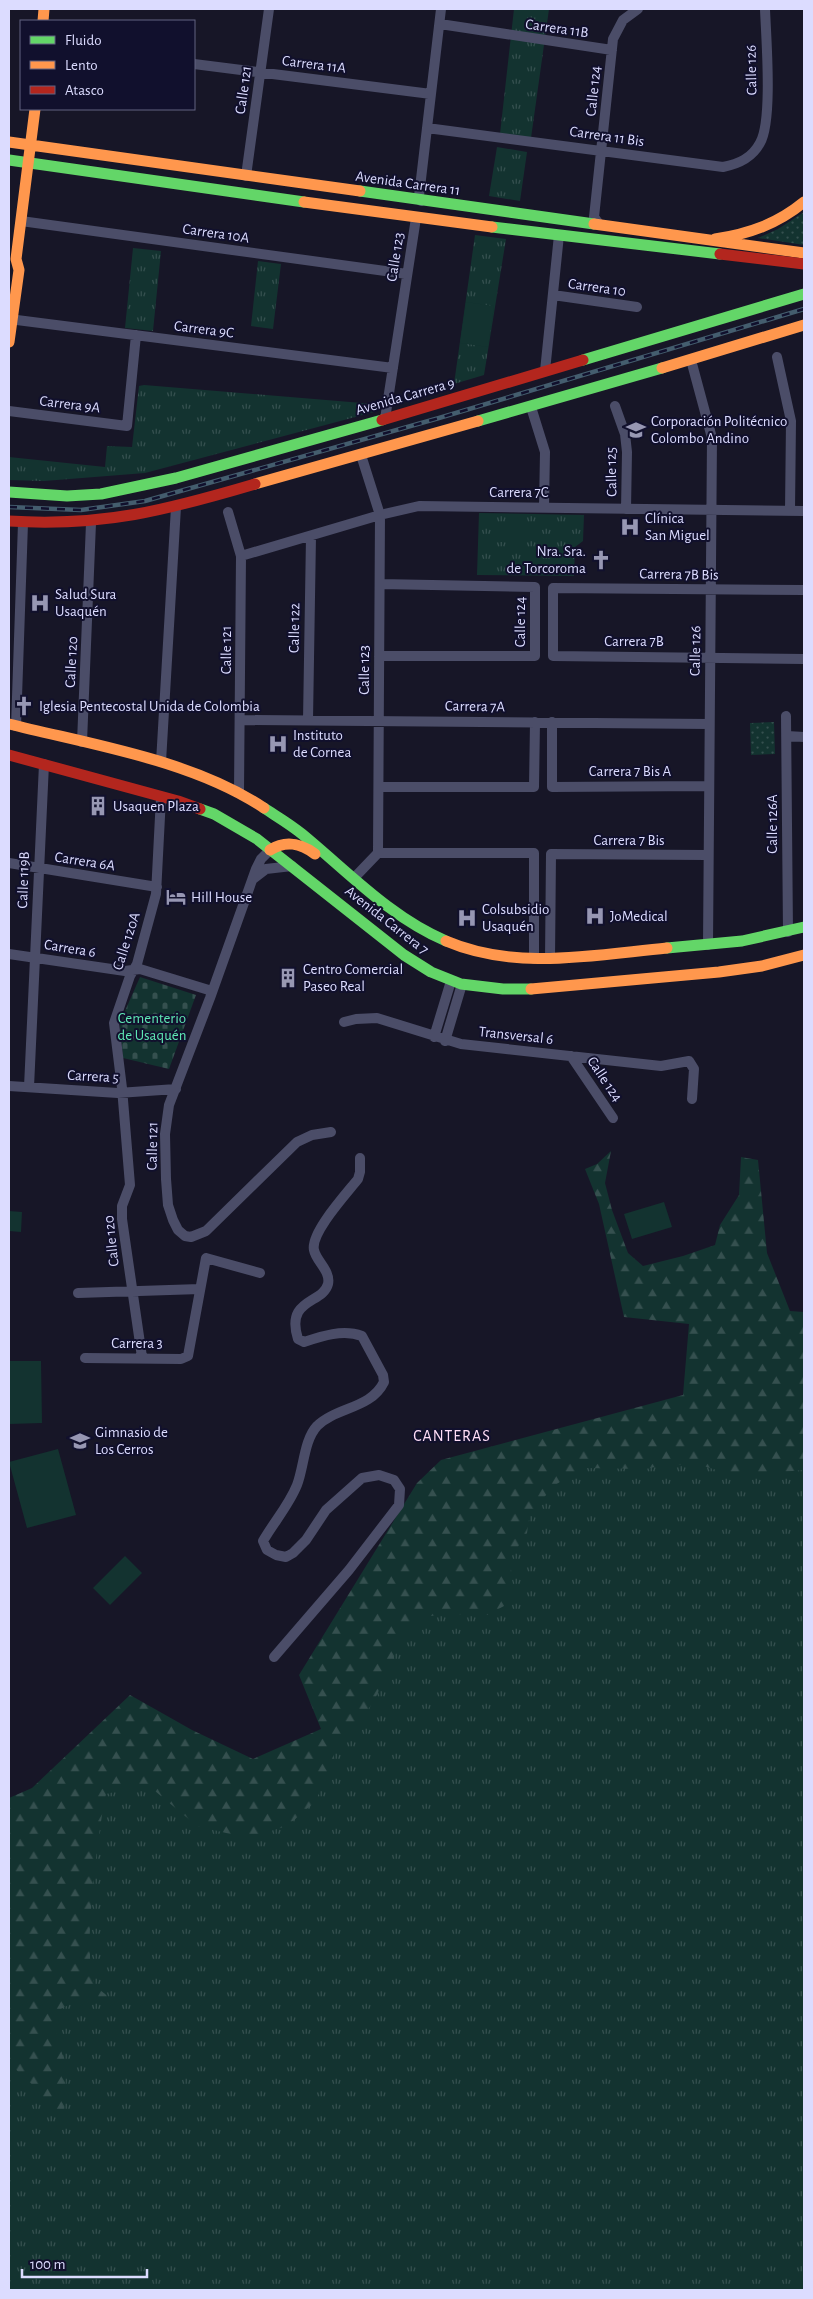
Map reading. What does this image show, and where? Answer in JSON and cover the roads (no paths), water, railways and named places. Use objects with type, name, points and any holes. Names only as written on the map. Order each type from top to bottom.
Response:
[{"type":"main road","points":[[9,287],[13,258],[22,221],[35,110]]},
{"type":"main road","name":"Avenida Carrera 11","points":[[9,142],[246,176],[594,221],[804,253]]},
{"type":"main road","points":[[9,160],[416,218],[804,264]]},
{"type":"main road","points":[[715,239],[749,234],[765,228],[787,216],[804,202]]},
{"type":"main road","points":[[9,338],[10,319],[18,270],[13,258]]},
{"type":"main road","name":"Avenida Carrera 9","points":[[9,492],[67,496],[101,494],[176,478],[385,419],[804,294]]},
{"type":"main road","points":[[9,521],[23,523],[91,523],[140,516],[176,508],[691,360],[804,325]]},
{"type":"main road","name":"Avenida Carrera 7","points":[[12,725],[161,762],[239,791],[300,832],[354,878],[422,931],[448,943],[483,954],[550,959],[708,945],[788,932],[804,927]]},
{"type":"main road","name":"Avenida Carrera 7","points":[[9,755],[161,797],[214,814],[254,837],[404,955],[427,970],[456,982],[518,988],[557,986],[754,968],[804,955]]},
{"type":"main road","points":[[270,850],[290,843],[305,846],[344,876],[374,894]]},
{"type":"street","name":"Calle 121","points":[[246,176],[269,9]]},
{"type":"street","points":[[418,199],[441,9]]},
{"type":"street","name":"Calle 124","points":[[594,221],[612,50],[617,29],[623,20],[638,9]]},
{"type":"street","name":"Calle 126","points":[[765,9],[767,86],[765,130]]},
{"type":"street","name":"Carrera 11B","points":[[440,24],[612,50]]},
{"type":"street","name":"Carrera 11A","points":[[195,64],[431,94]]},
{"type":"street","name":"Carrera 11 Bis","points":[[427,128],[723,167],[735,165],[750,156],[761,142],[765,130]]},
{"type":"street","name":"Calle 123","points":[[385,419],[416,218]]},
{"type":"street","name":"Carrera 10A","points":[[22,221],[407,274]]},
{"type":"street","points":[[545,372],[559,235]]},
{"type":"street","name":"Carrera 10","points":[[553,295],[637,308]]},
{"type":"street","name":"Carrera 9C","points":[[10,319],[393,368]]},
{"type":"street","name":"Carrera 9A","points":[[9,411],[127,426],[136,335]]},
{"type":"street","points":[[777,357],[791,420],[790,511]]},
{"type":"street","name":"Calle 126","points":[[691,360],[712,438],[707,856],[708,945]]},
{"type":"street","points":[[531,406],[544,452],[544,508]]},
{"type":"street","name":"Calle 125","points":[[615,406],[625,434],[627,452],[626,508]]},
{"type":"street","name":"Calle 123","points":[[361,455],[380,515],[378,853]]},
{"type":"street","name":"Carrera 7C","points":[[241,556],[380,515],[419,506],[804,511]]},
{"type":"street","points":[[161,762],[176,508]]},
{"type":"street","name":"Calle 121","points":[[228,512],[241,556],[239,791]]},
{"type":"street","points":[[12,725],[23,523]]},
{"type":"street","name":"Calle 120","points":[[82,742],[91,523]]},
{"type":"street","name":"Calle 122","points":[[308,720],[310,536]]},
{"type":"street","name":"Calle 124","points":[[379,656],[535,656],[535,588],[380,584]]},
{"type":"street","name":"Carrera 7B Bis","points":[[553,656],[553,588],[804,590]]},
{"type":"street","name":"Carrera 7B","points":[[553,656],[804,658]]},
{"type":"street","name":"Calle 126A","points":[[786,716],[788,932]]},
{"type":"street","name":"Carrera 7A","points":[[240,720],[709,724]]},
{"type":"street","points":[[379,787],[534,787],[535,722]]},
{"type":"street","name":"Carrera 7 Bis A","points":[[552,722],[552,787],[708,786]]},
{"type":"street","points":[[787,736],[804,737]]},
{"type":"street","name":"Calle 119B","points":[[29,1087],[44,764]]},
{"type":"street","name":"Calle 120A","points":[[122,1093],[114,1023],[137,964],[157,887],[161,797]]},
{"type":"street","name":"Calle 121","points":[[270,850],[261,859],[252,880],[169,1105],[165,1134],[166,1179],[168,1205],[178,1230],[185,1236],[191,1237],[206,1231],[298,1142],[312,1135],[332,1132]]},
{"type":"street","points":[[354,878],[378,853],[534,853],[534,959]]},
{"type":"street","name":"Carrera 7 Bis","points":[[550,959],[551,854],[707,856]]},
{"type":"street","name":"Carrera 6A","points":[[9,863],[157,887]]},
{"type":"street","points":[[252,880],[266,870],[292,866]]},
{"type":"street","name":"Carrera 6","points":[[9,954],[125,971],[140,969],[212,992]]},
{"type":"street","points":[[434,1037],[456,982]]},
{"type":"street","points":[[445,1041],[456,982]]},
{"type":"street","name":"Transversal 6","points":[[344,1022],[362,1018],[377,1018],[445,1041],[480,1047],[661,1066],[689,1062],[694,1069],[692,1099]]},
{"type":"street","name":"Calle 124","points":[[571,1056],[613,1118]]},
{"type":"street","name":"Carrera 5","points":[[9,1086],[122,1093],[176,1089]]},
{"type":"street","name":"Calle 120","points":[[122,1093],[130,1185],[122,1206],[122,1219],[142,1357]]},
{"type":"street","points":[[274,1657],[349,1570],[399,1505],[400,1490],[394,1480],[379,1475],[362,1478],[326,1510],[306,1540],[293,1553],[286,1557],[276,1555],[267,1550],[263,1541],[282,1513],[297,1485],[311,1437],[316,1427],[335,1413],[360,1404],[370,1398],[384,1382],[383,1375],[362,1336],[352,1332],[304,1342],[298,1339],[294,1327],[306,1302],[326,1290],[329,1283],[328,1276],[314,1251],[313,1244],[319,1231],[358,1179],[360,1158]]},
{"type":"street","points":[[78,1294],[200,1289],[206,1258],[260,1273]]},
{"type":"street","name":"Carrera 3","points":[[85,1358],[142,1357],[181,1359],[188,1356],[200,1289]]},
{"type":"railway","points":[[9,507],[81,510],[145,501],[439,418],[804,309]]},
{"type":"place","name":"Corporación Politécnico Colombo Andino","points":[[636,430]]},
{"type":"place","name":"Clínica San Miguel","points":[[630,527]]},
{"type":"place","name":"Nra. Sra. de Torcoroma","points":[[601,560]]},
{"type":"place","name":"Salud Sura Usaquén","points":[[40,603]]},
{"type":"place","name":"Iglesia Pentecostal Unida de Colombia","points":[[24,706]]},
{"type":"place","name":"Instituto de Cornea","points":[[278,744]]},
{"type":"place","name":"Usaquen Plaza","points":[[98,806]]},
{"type":"place","name":"Hill House","points":[[176,897]]},
{"type":"place","name":"JoMedical","points":[[595,916]]},
{"type":"place","name":"Colsubsidio Usaquén","points":[[467,918]]},
{"type":"place","name":"Centro Comercial Paseo Real","points":[[288,978]]},
{"type":"place","name":"Gimnasio de Los Cerros","points":[[80,1441]]},
{"type":"district","name":"CANTERAS","points":[[452,1435]]},
{"type":"park label","name":"Cementerio de Usaquén","points":[[152,1026]]}]
